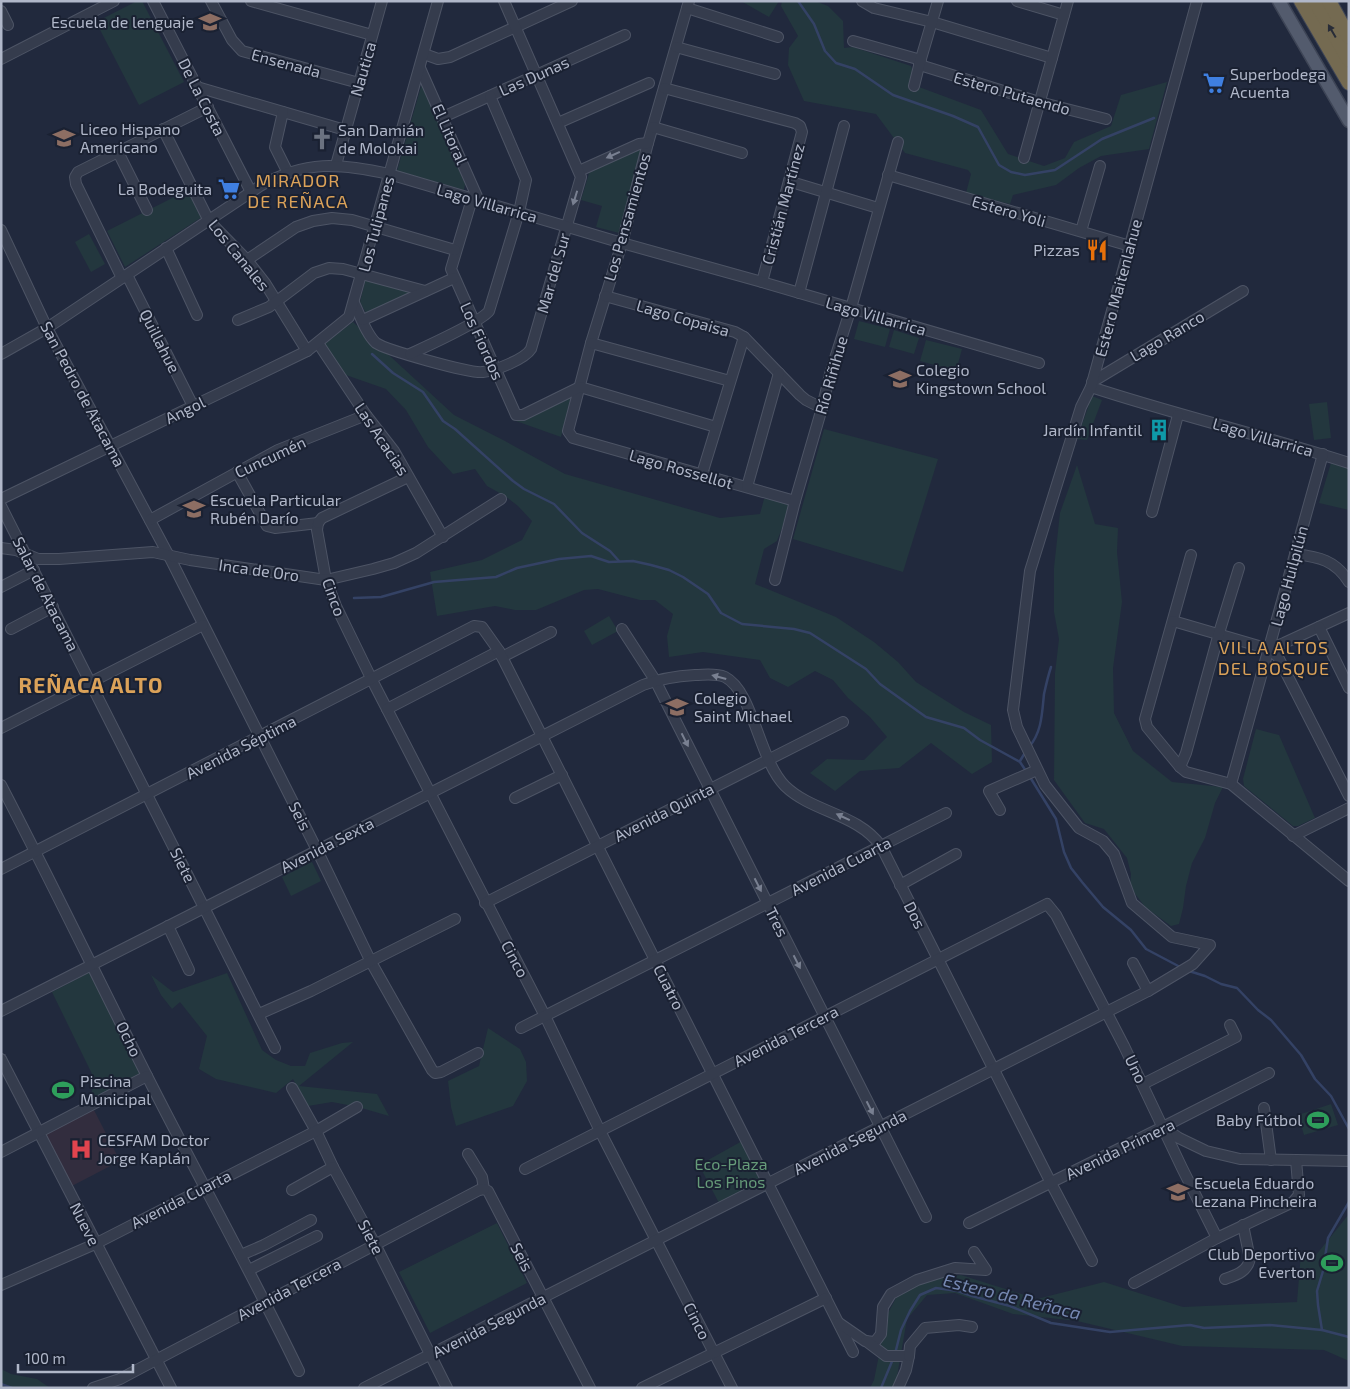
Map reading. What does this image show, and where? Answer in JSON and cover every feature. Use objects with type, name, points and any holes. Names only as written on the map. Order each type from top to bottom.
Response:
[{"type":"highway","points":[[1301,1],[1349,83]]},
{"type":"highway","points":[[1315,1],[1349,60]]},
{"type":"highway","points":[[1329,1],[1349,37]]},
{"type":"main road","points":[[1283,4],[1349,120]]},
{"type":"street","points":[[1,59],[114,1]]},
{"type":"street","name":"De La Costa","points":[[153,1],[251,192]]},
{"type":"street","name":"Ensenada","points":[[211,1],[232,40],[242,50],[359,83]]},
{"type":"street","points":[[251,1],[372,36]]},
{"type":"street","name":"Nautica","points":[[336,165],[382,1]]},
{"type":"street","name":"Los Tulipanes","points":[[354,303],[438,1]]},
{"type":"street","name":"Mar del Sur","points":[[354,303],[370,336],[377,344],[459,369],[478,372],[495,369],[523,358],[531,350],[581,180],[579,171],[504,1]]},
{"type":"street","points":[[424,54],[438,58],[447,58],[572,1]]},
{"type":"street","points":[[862,1],[866,5],[882,5],[1052,58]]},
{"type":"street","points":[[914,86],[938,1]]},
{"type":"street","points":[[1017,1],[1064,15]]},
{"type":"street","points":[[1024,158],[1068,1]]},
{"type":"street","name":"Estero Maitenlahue","points":[[1037,770],[1017,727],[1013,710],[1030,571],[1081,408],[1092,384],[1197,1]]},
{"type":"street","points":[[688,5],[778,37]]},
{"type":"street","name":"Los Pensamientos","points":[[569,434],[568,428],[591,343],[622,243],[648,143],[688,5]]},
{"type":"street","points":[[1,11],[8,25]]},
{"type":"street","name":"Las Dunas","points":[[443,117],[624,35]]},
{"type":"street","name":"Estero Putaendo","points":[[853,42],[920,62],[923,66],[1039,102],[1106,119]]},
{"type":"street","points":[[676,47],[775,74]]},
{"type":"street","name":"El Litoral","points":[[420,68],[443,117],[475,200]]},
{"type":"street","points":[[558,123],[649,83]]},
{"type":"street","points":[[197,87],[345,130]]},
{"type":"street","name":"Cristián Martínez","points":[[664,88],[795,123],[800,126],[802,132],[762,282]]},
{"type":"street","points":[[410,354],[474,322],[485,316],[489,311],[526,185],[525,176],[490,96]]},
{"type":"street","points":[[147,210],[118,152],[208,107]]},
{"type":"street","points":[[283,112],[275,147],[288,172]]},
{"type":"street","points":[[799,293],[844,126]]},
{"type":"street","points":[[653,127],[742,153]]},
{"type":"street","name":"Los Canales","points":[[162,129],[209,221],[247,260],[265,283],[307,351]]},
{"type":"street","name":"Río Riñihue","points":[[775,580],[830,374],[851,308],[898,142]]},
{"type":"street","points":[[579,171],[639,144],[648,143]]},
{"type":"street","name":"Quillahue","points":[[118,152],[78,172],[75,177],[76,184],[193,406]]},
{"type":"street","name":"Lago Villarrica","points":[[1,354],[47,328],[269,181],[288,172],[310,167],[336,165],[389,174],[1039,363]]},
{"type":"street","points":[[1081,232],[1100,166]]},
{"type":"street","name":"Estero Yoli","points":[[888,176],[1130,246]]},
{"type":"street","points":[[798,184],[878,208]]},
{"type":"street","name":"Los Fiordos","points":[[475,200],[455,250],[451,269],[514,413],[518,416],[522,415],[580,387]]},
{"type":"street","points":[[247,260],[289,231],[313,221],[342,218],[455,250]]},
{"type":"street","name":"San Pedro de Atacama","points":[[1,230],[4,244],[47,328],[169,556]]},
{"type":"street","points":[[166,248],[197,315]]},
{"type":"street","points":[[238,320],[269,308],[275,301],[314,273],[324,269],[338,268],[425,291]]},
{"type":"street","points":[[362,320],[454,278]]},
{"type":"street","name":"Lago Ranco","points":[[1092,384],[1243,291]]},
{"type":"street","name":"Lago Copaisa","points":[[605,296],[736,332],[744,337],[806,400],[822,408]]},
{"type":"street","name":"Angol","points":[[1,500],[307,351],[349,317],[354,303]]},
{"type":"street","points":[[702,474],[744,337]]},
{"type":"street","name":"Las Acacias","points":[[318,343],[366,415],[394,451],[443,537]]},
{"type":"street","points":[[591,343],[730,380]]},
{"type":"street","points":[[746,487],[779,374]]},
{"type":"street","name":"Lago Villarrica","points":[[1092,384],[1178,415],[1216,423],[1349,463]]},
{"type":"street","points":[[580,387],[716,427]]},
{"type":"street","name":"Cuncumén","points":[[150,520],[278,450],[366,415]]},
{"type":"street","points":[[1152,512],[1178,415]]},
{"type":"street","name":"Lago Rossellot","points":[[569,434],[573,438],[795,501]]},
{"type":"street","name":"Lago Huilpilún","points":[[1231,784],[1323,454]]},
{"type":"street","points":[[237,472],[267,526],[275,528],[318,523],[322,518],[408,476]]},
{"type":"street","name":"Inca de Oro","points":[[1,548],[16,550],[38,559],[153,552],[190,560],[326,580],[394,563],[416,554],[500,499]]},
{"type":"street","name":"Salar de Atacama","points":[[1,506],[91,683]]},
{"type":"street","name":"Cinco","points":[[318,523],[317,530],[326,580],[336,606],[544,1016],[600,1131],[732,1388]]},
{"type":"street","points":[[1295,554],[1321,559],[1333,564],[1344,574],[1349,582]]},
{"type":"street","points":[[1191,555],[1145,719],[1147,727],[1180,767],[1192,774],[1231,784],[1349,881]]},
{"type":"street","name":"Seis","points":[[169,556],[317,850],[371,962],[432,1070],[435,1073],[441,1072],[478,1053]]},
{"type":"street","points":[[1180,767],[1186,753],[1239,568]]},
{"type":"street","points":[[1,587],[34,570]]},
{"type":"street","points":[[11,629],[53,607]]},
{"type":"street","points":[[1269,649],[1349,613]]},
{"type":"street","points":[[1173,621],[1269,649],[1278,657],[1349,796]]},
{"type":"street","points":[[1,728],[203,625]]},
{"type":"street","name":"Avenida Séptima","points":[[1,869],[474,626],[480,626]]},
{"type":"street","name":"Cuatro","points":[[480,626],[501,654],[853,1352]]},
{"type":"street","points":[[1320,627],[1349,688]]},
{"type":"street","name":"Tres","points":[[622,629],[655,680],[926,1217]]},
{"type":"street","points":[[387,709],[551,632]]},
{"type":"street","name":"Dos","points":[[655,680],[712,674],[729,680],[739,690],[768,760],[780,780],[791,791],[803,798],[858,824],[870,833],[880,846],[1092,1261]]},
{"type":"street","name":"Avenida Sexta","points":[[1,1011],[93,966],[204,907],[606,702],[655,680]]},
{"type":"street","name":"Siete","points":[[91,683],[275,1048]]},
{"type":"street","name":"Avenida Quinta","points":[[485,903],[844,722]]},
{"type":"street","points":[[1000,810],[989,790],[1037,770]]},
{"type":"street","name":"Avenida Segunda","points":[[364,1388],[1148,991],[1193,964],[1210,944],[1172,937],[1132,903],[1114,854],[1103,841],[1079,828],[1045,785],[1037,770]]},
{"type":"street","points":[[515,798],[562,775]]},
{"type":"street","name":"Ocho","points":[[1,785],[147,1076],[266,1302],[300,1371]]},
{"type":"street","points":[[1293,836],[1349,808]]},
{"type":"street","name":"Avenida Cuarta","points":[[521,1028],[946,813]]},
{"type":"street","points":[[900,885],[956,854]]},
{"type":"street","name":"Avenida Tercera","points":[[525,1169],[1047,904]]},
{"type":"street","name":"Uno","points":[[1047,904],[1056,914],[1143,1084],[1217,1238]]},
{"type":"street","points":[[258,1014],[311,991],[455,919]]},
{"type":"street","points":[[168,926],[189,970]]},
{"type":"street","points":[[1134,963],[1148,991]]},
{"type":"street","points":[[1143,1084],[1236,1038],[1230,1025]]},
{"type":"street","name":"Nueve","points":[[1,1059],[171,1388]]},
{"type":"street","name":"Avenida Primera","points":[[969,1223],[1269,1073]]},
{"type":"street","points":[[1,1152],[39,1134],[147,1076]]},
{"type":"street","name":"Siete","points":[[292,1088],[375,1244],[447,1388]]},
{"type":"street","name":"Avenida Cuarta","points":[[1,1285],[95,1244],[316,1131],[357,1108]]},
{"type":"street","points":[[1264,1108],[1271,1160]]},
{"type":"street","points":[[1163,1127],[1178,1138],[1206,1151],[1240,1158],[1349,1161]]},
{"type":"street","name":"Seis","points":[[468,1154],[482,1177],[484,1189],[488,1191],[590,1388]]},
{"type":"street","points":[[1134,1283],[1217,1238],[1297,1199],[1299,1195],[1296,1160]]},
{"type":"street","points":[[292,1190],[333,1168]]},
{"type":"street","name":"Avenida Tercera","points":[[93,1388],[120,1378],[484,1189]]},
{"type":"street","points":[[240,1255],[264,1245],[311,1220]]},
{"type":"street","points":[[1225,1280],[1244,1271],[1249,1264],[1250,1260],[1243,1225]]},
{"type":"street","points":[[248,1270],[317,1236]]},
{"type":"street","points":[[865,1341],[875,1342],[881,1334],[882,1307],[891,1294],[917,1280],[955,1268],[986,1270],[974,1252]]},
{"type":"street","points":[[642,1388],[826,1298]]},
{"type":"street","points":[[838,1322],[886,1356],[909,1356]]},
{"type":"street","points":[[898,1388],[906,1370],[910,1346],[925,1328],[959,1325],[972,1328]]},
{"type":"shaded area","name":"CESFAM Doctor Jorge Kaplán","points":[[94,1110],[120,1161],[68,1188],[41,1136]]},
{"type":"green space","points":[[137,1],[142,1],[184,82],[139,105],[96,22]]},
{"type":"green space","points":[[741,1],[779,1],[769,17]]},
{"type":"green space","points":[[782,1],[815,1],[828,6],[843,21],[844,48],[853,47],[911,66],[919,87],[981,110],[1008,154],[1044,166],[1065,158],[1074,142],[1111,126],[1121,95],[1167,82],[1149,149],[1101,156],[1079,168],[1056,185],[1013,195],[1010,204],[966,193],[971,174],[968,170],[905,153],[876,114],[804,101],[788,65],[789,48],[798,36],[781,6]]},
{"type":"green space","points":[[422,83],[465,184],[464,190],[397,171]]},
{"type":"green space","points":[[643,148],[619,233],[596,227],[602,206],[581,200],[590,170]]},
{"type":"green space","points":[[188,190],[202,217],[125,267],[107,231]]},
{"type":"green space","points":[[89,234],[105,264],[91,272],[75,242]]},
{"type":"green space","points":[[366,278],[416,292],[367,315],[360,302]]},
{"type":"green space","points":[[859,321],[890,329],[885,347],[854,339]]},
{"type":"green space","points":[[353,322],[454,415],[565,474],[720,518],[760,514],[764,499],[776,499],[789,504],[777,541],[764,549],[755,584],[836,617],[874,642],[898,662],[916,682],[964,712],[991,725],[992,762],[972,774],[931,743],[899,768],[860,771],[835,791],[810,773],[827,759],[864,760],[887,737],[870,717],[848,698],[833,680],[815,671],[788,687],[770,678],[760,660],[703,652],[669,657],[667,636],[673,614],[655,600],[640,600],[598,589],[584,590],[536,610],[515,610],[495,606],[437,616],[430,572],[482,560],[522,540],[532,521],[518,506],[487,486],[475,469],[453,474],[428,447],[406,410],[386,389],[343,374],[323,345]]},
{"type":"green space","points":[[894,330],[919,338],[914,354],[889,347]]},
{"type":"green space","points":[[926,340],[962,349],[956,371],[920,361]]},
{"type":"green space","points":[[572,393],[561,437],[513,420]]},
{"type":"green space","points":[[1092,396],[1102,400],[1087,440],[1077,439]]},
{"type":"green space","points":[[1327,402],[1331,438],[1314,440],[1309,404]]},
{"type":"green space","points":[[824,429],[938,459],[903,572],[793,539]]},
{"type":"green space","points":[[1331,463],[1349,469],[1349,510],[1319,503]]},
{"type":"green space","points":[[1077,465],[1095,524],[1118,528],[1117,552],[1122,602],[1113,668],[1114,713],[1133,751],[1172,782],[1223,787],[1215,803],[1205,838],[1192,863],[1179,924],[1171,926],[1145,907],[1130,887],[1131,874],[1127,858],[1104,829],[1085,823],[1054,780],[1055,673],[1059,639],[1054,612],[1054,568],[1060,513]]},
{"type":"green space","points":[[609,616],[618,631],[592,645],[584,631]]},
{"type":"green space","points":[[1256,729],[1279,735],[1315,818],[1298,826],[1293,826],[1244,786],[1243,779]]},
{"type":"green space","points":[[312,862],[321,881],[291,896],[282,877]]},
{"type":"green space","points":[[90,972],[142,1069],[140,1075],[88,1103],[94,1084],[92,1074],[52,992]]},
{"type":"green space","points":[[227,973],[262,1050],[276,1060],[291,1066],[305,1066],[310,1053],[342,1043],[353,1042],[299,1086],[377,1094],[389,1116],[332,1102],[308,1106],[293,1079],[276,1093],[216,1079],[199,1069],[207,1036],[180,1002],[172,1009],[161,995],[151,975],[173,992]]},
{"type":"green space","points":[[488,1028],[520,1049],[526,1062],[527,1081],[513,1106],[456,1126],[451,1107],[448,1081],[479,1066]]},
{"type":"green space","name":"Baby Fútbol","points":[[1331,1104],[1338,1125],[1304,1135],[1298,1115]]},
{"type":"green space","name":"Eco-Plaza Los Pinos","points":[[744,1140],[766,1182],[720,1205],[699,1165]]},
{"type":"green space","points":[[1349,1214],[1349,1361],[1324,1350],[1182,1346],[1077,1321],[1013,1314],[955,1293],[927,1295],[907,1319],[895,1388],[870,1388],[874,1380],[887,1315],[897,1296],[930,1279],[961,1275],[1037,1299],[1104,1282],[1183,1307],[1297,1302],[1301,1253],[1316,1255]]},
{"type":"green space","points":[[497,1223],[527,1283],[430,1333],[399,1272]]},
{"type":"green space","points":[[1,1369],[11,1374],[37,1379],[50,1388],[1,1388]]},
{"type":"waterway","points":[[798,1],[814,24],[825,51],[836,63],[855,69],[893,95],[978,127],[999,165],[1011,172],[1025,175],[1055,170],[1102,139],[1154,118]]},
{"type":"waterway","points":[[372,354],[393,373],[423,392],[443,421],[455,429],[513,481],[524,489],[554,504],[582,533],[610,551],[619,561]]},
{"type":"waterway","points":[[354,598],[381,597],[434,582],[496,577],[517,568],[559,559],[591,556],[609,562],[633,561],[651,565],[669,570],[683,577],[708,594],[721,613],[742,624],[794,629],[810,633],[866,669],[880,684],[926,717],[964,728],[980,740],[1020,762],[1026,771]]},
{"type":"waterway","points":[[1029,747],[1039,729],[1044,694],[1051,667]]},
{"type":"waterway","points":[[1020,761],[1026,751]]},
{"type":"waterway","points":[[1030,777],[1056,819],[1064,852],[1071,868],[1082,882],[1103,907],[1131,930],[1146,949],[1182,968]]},
{"type":"waterway","points":[[1189,971],[1221,984],[1237,988],[1258,1010],[1271,1020],[1301,1055],[1315,1079],[1331,1096],[1349,1129]]},
{"type":"waterway","points":[[1322,1330],[1317,1291],[1323,1271],[1328,1238],[1349,1202]]},
{"type":"waterway","name":"Estero de Reñaca","points":[[895,1354],[901,1330],[910,1311],[920,1295],[936,1288],[958,1291],[1010,1306],[1051,1323],[1110,1332],[1190,1325],[1204,1328],[1270,1325],[1322,1330],[1349,1337]]},
{"type":"waterway","name":"Estero de Reñaca","points":[[881,1388],[893,1359]]},
{"type":"waterway","name":"Estero de Reñaca","points":[[1,1384],[12,1388]]},
{"type":"place","name":"Escuela de lenguaje","points":[[210,22]]},
{"type":"place","name":"Superbodega Acuenta","points":[[1214,83]]},
{"type":"place","name":"Liceo Hispano Americano","points":[[64,138]]},
{"type":"place","name":"San Damián de Molokai","points":[[322,139]]},
{"type":"place","name":"La Bodeguita","points":[[229,189]]},
{"type":"place","name":"Pizzas","points":[[1097,250]]},
{"type":"place","name":"Colegio Kingstown School","points":[[900,379]]},
{"type":"place","name":"Jardín Infantil","points":[[1159,430]]},
{"type":"place","name":"Escuela Particular Rubén Darío","points":[[194,509]]},
{"type":"place","name":"Colegio Saint Michael","points":[[677,707]]},
{"type":"place","name":"Piscina Municipal","points":[[63,1090]]},
{"type":"place","name":"Baby Fútbol","points":[[1318,1120]]},
{"type":"place","name":"CESFAM Doctor Jorge Kaplán","points":[[81,1149]]},
{"type":"place","name":"Escuela Eduardo Lezana Pincheira","points":[[1178,1192]]},
{"type":"place","name":"Club Deportivo Everton","points":[[1332,1263]]},
{"type":"district","name":"MIRADOR DE REÑACA","points":[[298,191]]},
{"type":"district","name":"VILLA ALTOS DEL BOSQUE","points":[[1274,658]]},
{"type":"district","name":"REÑACA ALTO","points":[[91,686]]}]
